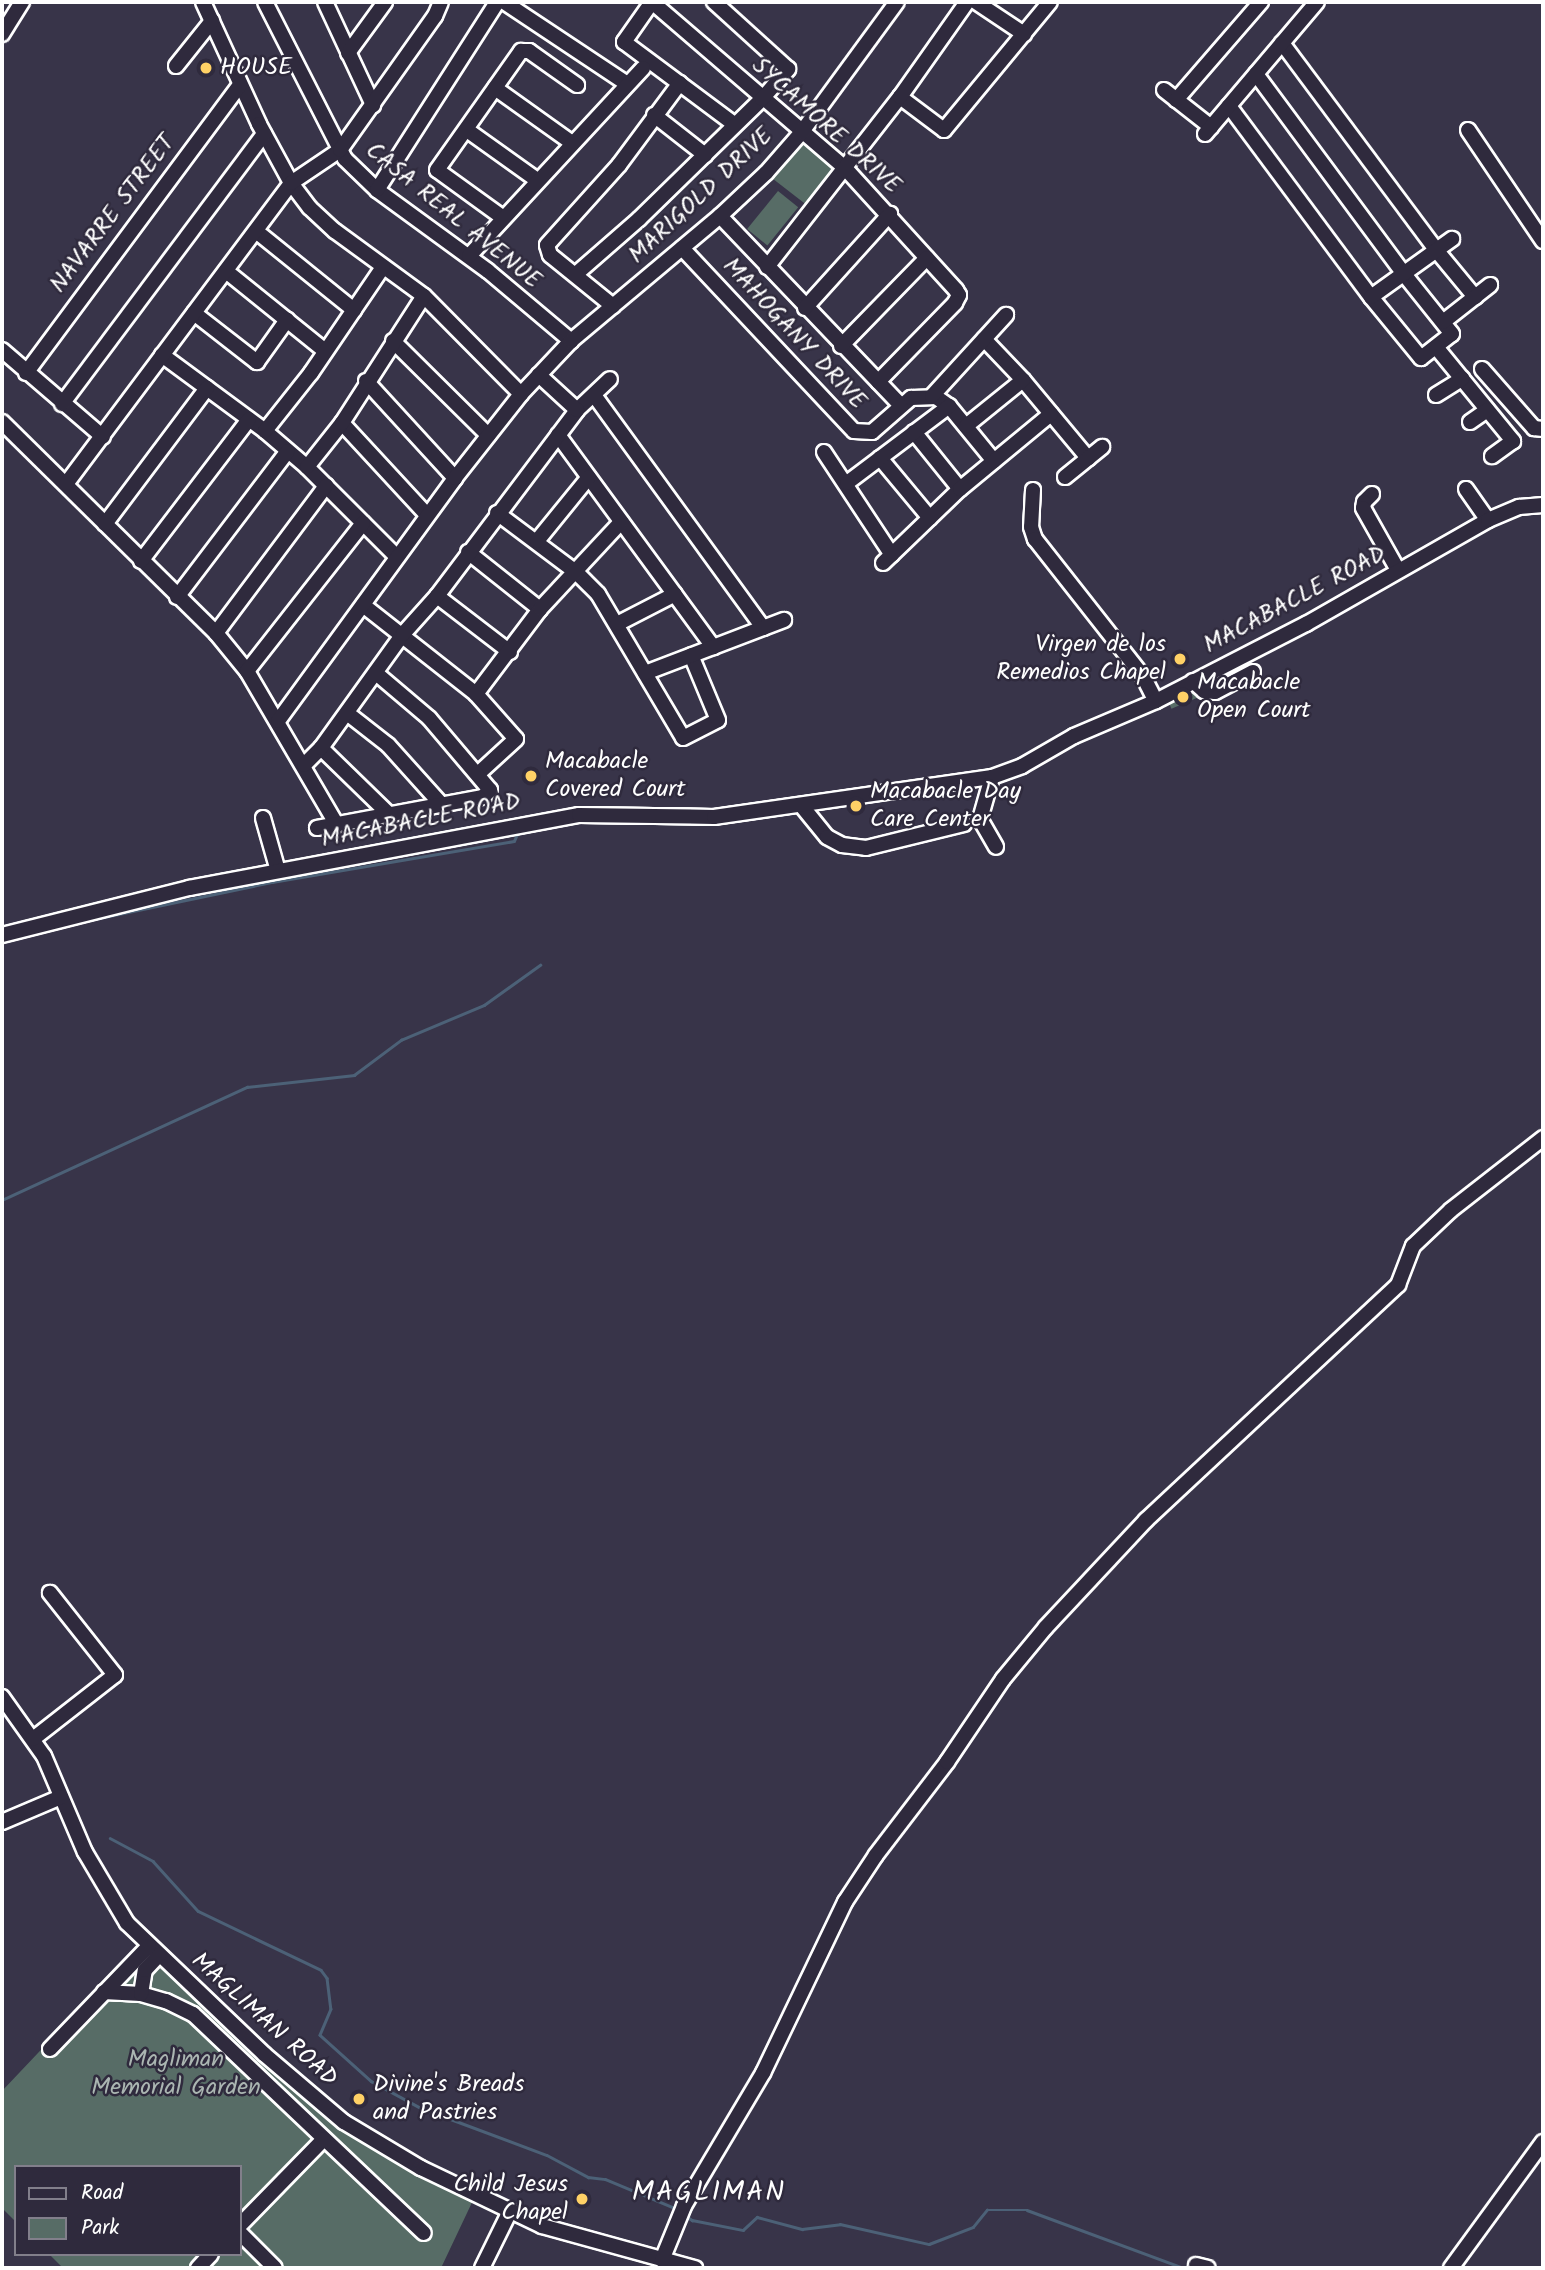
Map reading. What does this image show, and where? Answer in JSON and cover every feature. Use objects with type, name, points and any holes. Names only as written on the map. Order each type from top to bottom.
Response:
[{"type":"street","points":[[2,34],[22,2]]},
{"type":"street","points":[[204,2],[264,134],[310,208],[335,231],[424,296],[521,394]]},
{"type":"street","name":"CASA REAL AVENUE","points":[[265,2],[340,150],[377,190],[469,256],[571,341]]},
{"type":"street","points":[[325,2],[373,105]]},
{"type":"street","points":[[348,53],[385,2]]},
{"type":"street","points":[[66,484],[292,183],[340,150],[435,16],[441,2]]},
{"type":"street","points":[[377,190],[497,2]]},
{"type":"street","points":[[504,2],[626,83]]},
{"type":"street","points":[[652,2],[624,42],[734,124]]},
{"type":"street","name":"SYCAMORE DRIVE","points":[[652,2],[845,168],[890,214],[958,295],[955,303],[878,382]]},
{"type":"street","points":[[576,274],[705,155],[762,99],[788,69],[714,2]]},
{"type":"street","name":"MARIGOLD DRIVE","points":[[278,721],[427,515],[521,394],[571,341],[720,216],[766,173],[802,132],[897,2]]},
{"type":"street","points":[[767,267],[900,97],[967,2]]},
{"type":"street","points":[[976,2],[1024,34]]},
{"type":"street","points":[[900,97],[944,130],[1050,2]]},
{"type":"street","points":[[1176,100],[1261,2]]},
{"type":"street","points":[[1164,90],[1208,130],[1317,2]]},
{"type":"street","points":[[176,66],[212,21]]},
{"type":"street","points":[[1282,43],[1437,251],[1475,297]]},
{"type":"street","points":[[502,217],[437,170],[525,49],[577,85]]},
{"type":"street","points":[[469,256],[626,83],[643,68]]},
{"type":"street","points":[[1229,106],[1371,298],[1421,358],[1452,334],[1404,274],[1256,74]]},
{"type":"street","points":[[613,306],[550,255],[547,244],[619,165],[680,83]]},
{"type":"street","name":"NAVARRE STREET","points":[[26,373],[240,85]]},
{"type":"street","points":[[495,88],[572,143]]},
{"type":"street","points":[[654,115],[705,155]]},
{"type":"street","points":[[467,130],[537,180]]},
{"type":"street","points":[[1468,130],[1543,241]]},
{"type":"street","points":[[62,404],[264,134]]},
{"type":"street","points":[[805,308],[890,214]]},
{"type":"street","name":"MAHOGANY DRIVE","points":[[720,216],[841,346],[898,402]]},
{"type":"street","points":[[257,231],[354,310]]},
{"type":"street","points":[[1371,298],[1452,239]]},
{"type":"street","name":"MAHOGANY DRIVE","points":[[682,248],[854,431],[872,432],[911,398],[932,396]]},
{"type":"street","points":[[841,346],[927,258]]},
{"type":"street","points":[[265,431],[383,267]]},
{"type":"street","points":[[226,271],[325,351]]},
{"type":"street","points":[[1443,322],[1490,285]]},
{"type":"street","points":[[307,467],[342,423],[366,381],[424,296]]},
{"type":"street","points":[[194,313],[257,362],[287,320]]},
{"type":"street","points":[[994,461],[949,406],[932,396],[1006,315]]},
{"type":"street","points":[[984,339],[1023,380],[1088,458]]},
{"type":"street","points":[[393,341],[488,435]]},
{"type":"street","points":[[1436,347],[1513,441],[1492,456]]},
{"type":"street","points":[[2,351],[103,437]]},
{"type":"street","points":[[162,355],[288,450],[397,557]]},
{"type":"street","points":[[1482,369],[1534,428],[1543,429]]},
{"type":"street","points":[[539,375],[577,411]]},
{"type":"street","points":[[304,765],[321,748],[403,634],[437,596],[497,513],[577,411],[610,379]]},
{"type":"street","points":[[1436,395],[1462,379]]},
{"type":"street","points":[[966,426],[1023,380]]},
{"type":"street","points":[[366,381],[455,478]]},
{"type":"street","points":[[105,524],[207,388]]},
{"type":"street","points":[[594,395],[764,628]]},
{"type":"street","points":[[847,483],[949,406]]},
{"type":"street","points":[[1470,422],[1487,410]]},
{"type":"street","points":[[824,452],[847,483],[887,559],[960,489],[1051,414]]},
{"type":"street","points":[[141,561],[249,419]]},
{"type":"street","points":[[2,422],[216,633],[247,671],[337,825]]},
{"type":"street","points":[[342,423],[427,515]]},
{"type":"street","points":[[914,432],[960,489]]},
{"type":"street","points":[[558,435],[713,647]]},
{"type":"street","points":[[1065,477],[1101,447]]},
{"type":"street","points":[[177,597],[288,450]]},
{"type":"street","points":[[880,458],[930,518]]},
{"type":"street","points":[[537,541],[589,477]]},
{"type":"street","points":[[216,633],[326,486]]},
{"type":"street","points":[[1466,489],[1488,520]]},
{"type":"street","points":[[1033,490],[1031,527],[1035,539],[1143,677],[1156,701]]},
{"type":"street","points":[[1372,494],[1364,502],[1363,508],[1398,570]]},
{"type":"street","name":"MACABACLE ROAD","points":[[2,935],[189,888],[579,815],[714,817],[992,777],[1022,766],[1074,736],[1156,701],[1306,624],[1488,520],[1519,507],[1543,505]]},
{"type":"street","points":[[497,513],[576,572],[597,594],[617,624],[676,731],[683,738],[718,720],[691,655]]},
{"type":"street","points":[[476,694],[540,609],[621,522]]},
{"type":"street","points":[[247,671],[363,523]]},
{"type":"street","points":[[468,552],[540,609]]},
{"type":"street","points":[[617,624],[675,594]]},
{"type":"street","points":[[437,596],[510,652]]},
{"type":"street","points":[[363,605],[476,694],[516,739],[478,774]]},
{"type":"street","points":[[645,673],[784,620]]},
{"type":"street","points":[[1194,681],[1204,691],[1215,692],[1253,672]]},
{"type":"street","points":[[317,828],[442,806],[487,795],[490,790],[429,718],[376,673]]},
{"type":"street","points":[[347,713],[388,745],[442,806]]},
{"type":"street","points":[[321,748],[390,815]]},
{"type":"street","points":[[992,777],[980,819],[996,847]]},
{"type":"street","points":[[801,805],[827,837],[842,845],[866,848],[964,824]]},
{"type":"street","points":[[263,818],[278,871]]},
{"type":"street","points":[[658,2262],[684,2206],[762,2073],[845,1902],[947,1762],[1003,1679],[1046,1627],[1146,1520],[1398,1285],[1413,1246],[1451,1210],[1543,1138]]},
{"type":"street","points":[[33,1739],[115,1675],[50,1592]]},
{"type":"street","name":"MAGLIMAN ROAD","points":[[2,1697],[44,1756],[100,1880],[127,1923],[264,2054],[344,2122],[380,2146],[510,2211],[561,2233],[658,2262],[695,2268]]},
{"type":"street","points":[[2,1822],[61,1797]]},
{"type":"street","points":[[50,2049],[104,1992],[154,1951]]},
{"type":"street","points":[[141,1994],[145,1970],[154,1951]]},
{"type":"street","points":[[104,1992],[141,1994],[181,2007],[200,2020],[424,2233]]},
{"type":"street","points":[[242,2223],[324,2139]]},
{"type":"street","points":[[1451,2268],[1543,2142]]},
{"type":"street","points":[[482,2268],[510,2211]]},
{"type":"street","points":[[242,2235],[275,2268]]},
{"type":"green space","points":[[802,138],[836,164],[805,204],[771,177]]},
{"type":"green space","points":[[778,191],[798,207],[767,245],[747,229]]},
{"type":"green space","name":"Macabacle Open Court","points":[[1194,685],[1199,697],[1171,709],[1166,697]]},
{"type":"green space","name":"Magliman Memorial Garden","points":[[144,1941],[344,2122],[476,2194],[441,2268],[63,2268],[51,2256],[242,2256],[242,2165],[14,2165],[14,2220],[2,2208],[2,2091]]},
{"type":"waterway","points":[[90,920],[272,882],[514,841],[518,832]]},
{"type":"waterway","points":[[2,1200],[247,1087],[354,1075],[401,1040],[484,1005],[540,965]]},
{"type":"waterway","points":[[110,1838],[153,1861],[198,1911],[321,1970],[327,1978],[331,2009],[320,2035],[371,2081],[421,2108],[547,2155],[588,2177],[605,2179],[677,2209]]},
{"type":"waterway","points":[[685,2215],[692,2220],[743,2230],[757,2217],[802,2229],[840,2224],[929,2244],[973,2227],[987,2210],[1027,2210],[1184,2268]]},
{"type":"place","name":"HOUSE","points":[[206,68]]},
{"type":"place","name":"Virgen de los Remedios Chapel","points":[[1180,659]]},
{"type":"place","name":"Macabacle Open Court","points":[[1183,697]]},
{"type":"place","name":"Macabacle Covered Court","points":[[531,776]]},
{"type":"place","name":"Macabacle Day Care Center","points":[[856,806]]},
{"type":"place","name":"Divine's Breads and Pastries","points":[[359,2099]]},
{"type":"place","name":"Child Jesus Chapel","points":[[582,2199]]},
{"type":"district","name":"MAGLIMAN","points":[[709,2193]]}]
